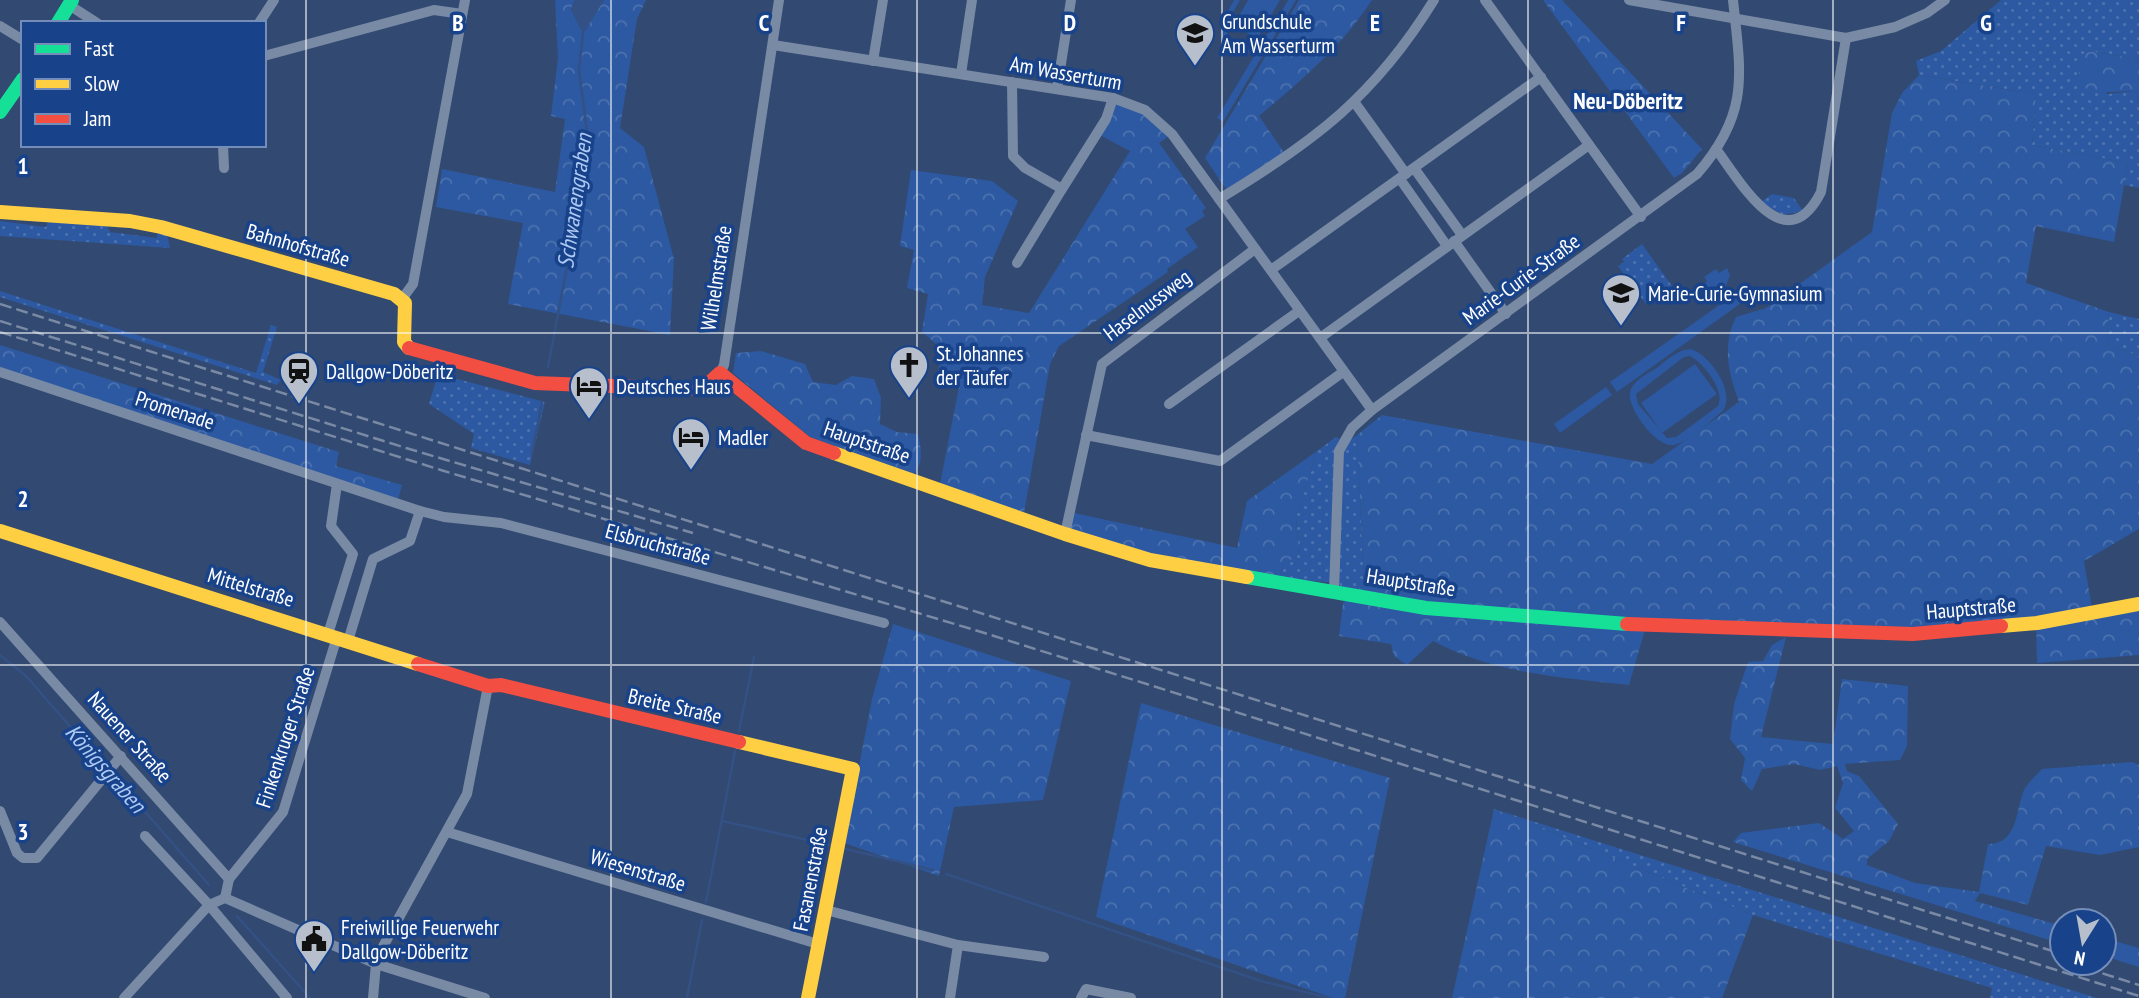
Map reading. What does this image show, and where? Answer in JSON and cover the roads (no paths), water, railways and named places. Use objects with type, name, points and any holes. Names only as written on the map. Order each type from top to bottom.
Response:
[{"type":"street","points":[[261,21],[274,0]]},
{"type":"street","points":[[465,0],[413,284],[402,299],[407,310],[404,342],[411,351],[535,383],[690,389],[708,384],[720,373]]},
{"type":"street","name":"Wilhelmstraße","points":[[720,373],[724,365],[779,0]]},
{"type":"street","points":[[873,61],[883,0]]},
{"type":"street","points":[[961,74],[972,0]]},
{"type":"street","points":[[1057,89],[1071,0]]},
{"type":"street","points":[[1219,199],[1297,152],[1355,103],[1391,63],[1434,0]]},
{"type":"street","points":[[1485,0],[1641,217]]},
{"type":"street","points":[[1629,0],[1846,38],[1895,27],[1927,13],[1945,0]]},
{"type":"street","name":"Marie-Curie-Straße","points":[[1334,591],[1339,451],[1352,428],[1372,410],[1697,174],[1716,149],[1736,109],[1741,82],[1733,0]]},
{"type":"street","points":[[59,21],[70,2],[94,21]]},
{"type":"street","points":[[266,55],[434,10],[462,14]]},
{"type":"street","points":[[0,26],[21,39]]},
{"type":"street","points":[[1716,149],[1764,211],[1787,220],[1806,213],[1821,192],[1846,38]]},
{"type":"street","name":"Am Wasserturm","points":[[773,45],[1113,98],[1158,118],[1372,410]]},
{"type":"street","points":[[1271,270],[1541,77]]},
{"type":"street","points":[[0,112],[21,82]]},
{"type":"street","points":[[1012,82],[1013,156],[1025,168],[1062,189]]},
{"type":"street","points":[[1017,263],[1098,134],[1113,98]]},
{"type":"street","points":[[1355,103],[1506,314]]},
{"type":"street","points":[[1320,338],[1588,145]]},
{"type":"street","points":[[223,147],[225,168]]},
{"type":"street","points":[[1407,173],[1454,241]]},
{"type":"street","name":"Bahnhofstraße","points":[[0,212],[130,221],[160,227],[402,299]]},
{"type":"street","name":"Haselnussweg","points":[[1065,534],[1099,369],[1105,360],[1255,249]]},
{"type":"street","points":[[1169,404],[1299,311]]},
{"type":"street","name":"Promenade","points":[[0,372],[420,512]]},
{"type":"street","points":[[1086,435],[1220,460],[1343,372]]},
{"type":"street","name":"Hauptstraße","points":[[720,373],[806,443],[1065,534],[1150,559],[1426,608],[1670,627],[1913,634],[2037,623],[2139,604]]},
{"type":"street","name":"Finkenkruger Straße","points":[[337,484],[331,516],[334,532],[353,554],[338,637]]},
{"type":"street","name":"Finkenkruger Straße","points":[[225,898],[229,879],[283,813],[338,637],[373,559],[403,547],[415,535],[420,512]]},
{"type":"street","name":"Elsbruchstraße","points":[[420,512],[501,523],[884,624]]},
{"type":"street","name":"Mittelstraße","points":[[0,531],[488,685]]},
{"type":"street","name":"Nauener Straße","points":[[0,622],[229,879]]},
{"type":"street","points":[[373,998],[376,964],[467,794],[488,685]]},
{"type":"street","name":"Breite Straße","points":[[488,685],[502,685],[853,769]]},
{"type":"street","points":[[0,811],[17,853],[23,858],[37,859],[121,756]]},
{"type":"street","name":"Fasanenstraße","points":[[807,998],[827,910],[853,769]]},
{"type":"street","name":"Wiesenstraße","points":[[447,832],[818,944]]},
{"type":"street","points":[[145,836],[209,905],[287,998]]},
{"type":"street","points":[[125,998],[209,905],[225,898],[376,964],[485,998]]},
{"type":"street","points":[[827,910],[958,945],[1044,957]]},
{"type":"street","points":[[950,998],[958,945]]},
{"type":"street","points":[[1081,998],[1086,989],[1131,998]]},
{"type":"waterway","name":"Schwanengraben","points":[[548,367],[577,214],[587,132],[579,70],[583,34]]},
{"type":"waterway","name":"Schwanengraben","points":[[532,454],[542,402]]},
{"type":"waterway","name":"Königsgraben","points":[[0,655],[27,677],[107,769]]},
{"type":"waterway","points":[[739,731],[754,657]]},
{"type":"waterway","points":[[706,902],[735,751]]},
{"type":"waterway","name":"Königsgraben","points":[[112,774],[209,885]]},
{"type":"waterway","points":[[722,821],[830,845]]},
{"type":"waterway","points":[[846,849],[933,870]]},
{"type":"waterway","points":[[946,874],[1261,981],[1329,998]]},
{"type":"waterway","name":"Schwanengraben","points":[[237,916],[310,998]]},
{"type":"waterway","points":[[687,998],[702,920]]},
{"type":"railway","points":[[0,304],[2048,950]]},
{"type":"railway","points":[[0,321],[406,448],[693,533]]},
{"type":"railway","points":[[0,332],[444,471],[978,631],[2139,996]]},
{"type":"railway","points":[[2114,977],[2139,985]]},
{"type":"place","name":"Grundschule Am Wasserturm","points":[[1195,67]]},
{"type":"place","name":"Marie-Curie-Gymnasium","points":[[1621,327]]},
{"type":"place","name":"St. Johannes der Täufer","points":[[909,399]]},
{"type":"place","name":"Dallgow-Döberitz","points":[[299,405]]},
{"type":"place","name":"Deutsches Haus","points":[[589,420]]},
{"type":"place","name":"Madler","points":[[691,471]]},
{"type":"place","name":"Freiwillige Feuerwehr Dallgow-Döberitz","points":[[314,973]]},
{"type":"district","name":"Neu-Döberitz","points":[[1628,100]]}]
